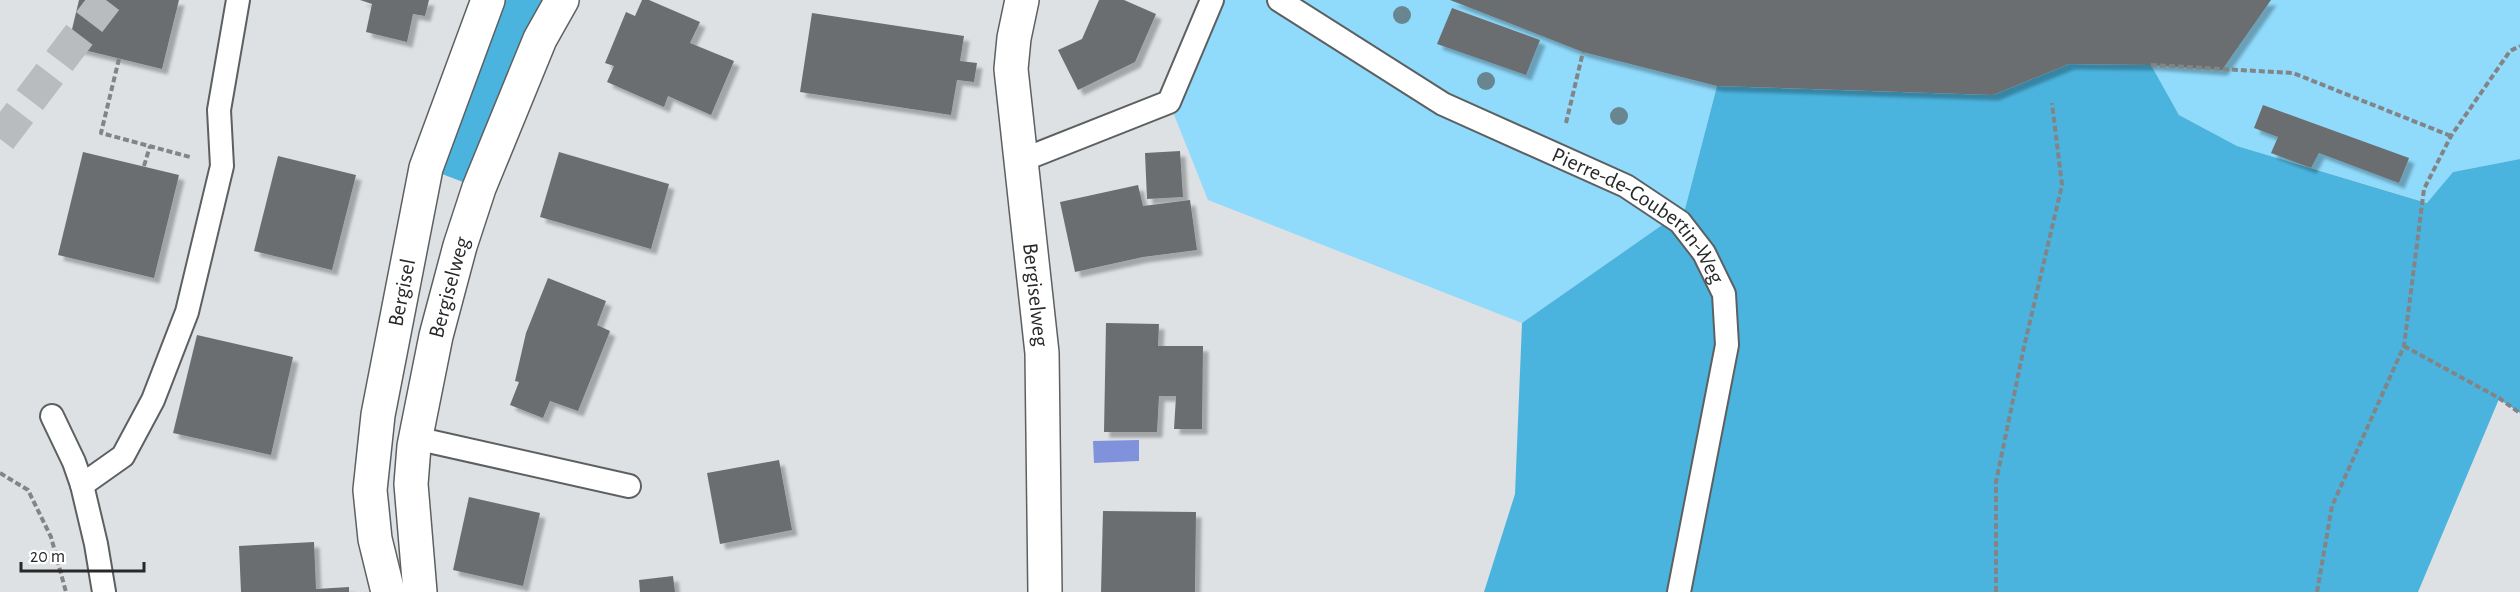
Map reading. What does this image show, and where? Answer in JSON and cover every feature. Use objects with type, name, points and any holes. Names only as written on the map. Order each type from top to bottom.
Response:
[{"type":"street","name":"Bergisel","points":[[388,592],[375,539],[370,490],[378,415],[426,168],[488,0]]},
{"type":"street","name":"Bergiselweg","points":[[420,592],[411,484],[415,438],[425,383],[463,236],[479,188],[540,39],[562,0]]},
{"type":"street","name":"Bergiselweg","points":[[1022,0],[1014,38],[1011,69],[1042,353],[1045,592]]},
{"type":"lane","points":[[82,485],[123,456],[153,400],[187,312],[222,166],[219,110],[238,0]]},
{"type":"lane","points":[[1020,161],[1169,102],[1212,0]]},
{"type":"lane","name":"Pierre-de-Coubertin-Weg","points":[[1279,0],[1443,104],[1626,186],[1680,222],[1704,253],[1724,294],[1727,345],[1679,592]]},
{"type":"lane","points":[[52,416],[74,462],[82,485],[96,544],[104,592]]},
{"type":"lane","points":[[415,438],[629,486]]},
{"type":"path","points":[[2317,592],[2332,506],[2404,346],[2424,189],[2451,136],[2510,51],[2520,46]]},
{"type":"path","points":[[1557,156],[1583,52]]},
{"type":"path","points":[[119,59],[101,133],[222,166]]},
{"type":"path","points":[[2151,65],[2293,73],[2451,136]]},
{"type":"path","points":[[1996,592],[1996,482],[2024,347],[2062,185],[2052,103]]},
{"type":"path","points":[[144,166],[150,146]]},
{"type":"path","points":[[2404,346],[2499,398],[2520,413]]},
{"type":"path","points":[[0,473],[28,490],[51,537],[66,592]]},
{"type":"shaded area","points":[[488,0],[562,0],[479,188],[426,168]]},
{"type":"shaded area","points":[[1212,0],[2520,0],[2520,159],[2453,172],[2428,203],[2237,146],[2179,115],[2151,65],[2069,64],[1993,95],[1717,86],[1685,209],[1522,323],[1208,200],[1169,102]]},
{"type":"shaded area","points":[[2069,64],[2151,65],[2179,115],[2237,146],[2427,203],[2453,172],[2520,159],[2520,413],[2499,399],[2418,592],[1484,592],[1515,494],[1522,323],[1685,209],[1717,86],[1993,95]]},
{"type":"shaded area","points":[[1139,440],[1139,461],[1094,463],[1093,441]]},
{"type":"building","points":[[79,0],[179,0],[162,69],[68,46]]},
{"type":"building","points":[[360,0],[429,0],[425,16],[413,14],[407,42],[366,32],[372,4]]},
{"type":"building","points":[[642,0],[649,0],[700,22],[690,43],[734,61],[711,115],[668,96],[664,107],[607,82],[614,66],[605,63],[626,12],[635,16]]},
{"type":"building","points":[[1099,0],[1124,0],[1156,14],[1135,62],[1078,90],[1058,50],[1082,39]]},
{"type":"building","points":[[1450,0],[2271,0],[2222,70],[2151,65],[2069,64],[1993,95],[1717,86],[1583,52]]},
{"type":"building","points":[[1452,8],[1540,40],[1526,75],[1437,44]]},
{"type":"building","points":[[812,13],[964,36],[960,61],[977,63],[974,82],[957,80],[951,115],[800,92]]},
{"type":"building","points":[[2263,105],[2409,158],[2399,183],[2319,153],[2311,168],[2271,153],[2278,137],[2254,128]]},
{"type":"building","points":[[1180,151],[1183,197],[1147,199],[1145,153]]},
{"type":"building","points":[[83,152],[179,175],[154,278],[58,255]]},
{"type":"building","points":[[559,152],[669,184],[651,249],[540,217]]},
{"type":"building","points":[[278,156],[356,175],[332,270],[254,251]]},
{"type":"building","points":[[1138,185],[1143,206],[1190,200],[1197,250],[1143,257],[1075,272],[1060,202]]},
{"type":"building","points":[[548,278],[606,301],[597,325],[610,331],[578,411],[550,401],[543,418],[510,405],[519,382],[515,381],[526,333]]},
{"type":"building","points":[[1106,323],[1159,324],[1158,346],[1203,346],[1202,429],[1174,429],[1176,396],[1159,396],[1157,432],[1104,432]]},
{"type":"building","points":[[197,335],[293,357],[271,455],[173,433]]},
{"type":"building","points":[[779,460],[792,530],[720,544],[707,473]]},
{"type":"building","points":[[469,497],[540,513],[523,586],[453,570]]},
{"type":"building","points":[[1103,511],[1196,512],[1195,592],[1101,592]]},
{"type":"building","points":[[314,542],[316,589],[349,587],[349,592],[241,592],[239,546]]},
{"type":"building","points":[[673,576],[675,592],[640,592],[639,580]]},
{"type":"tunnel","points":[[0,139],[106,0]]}]
